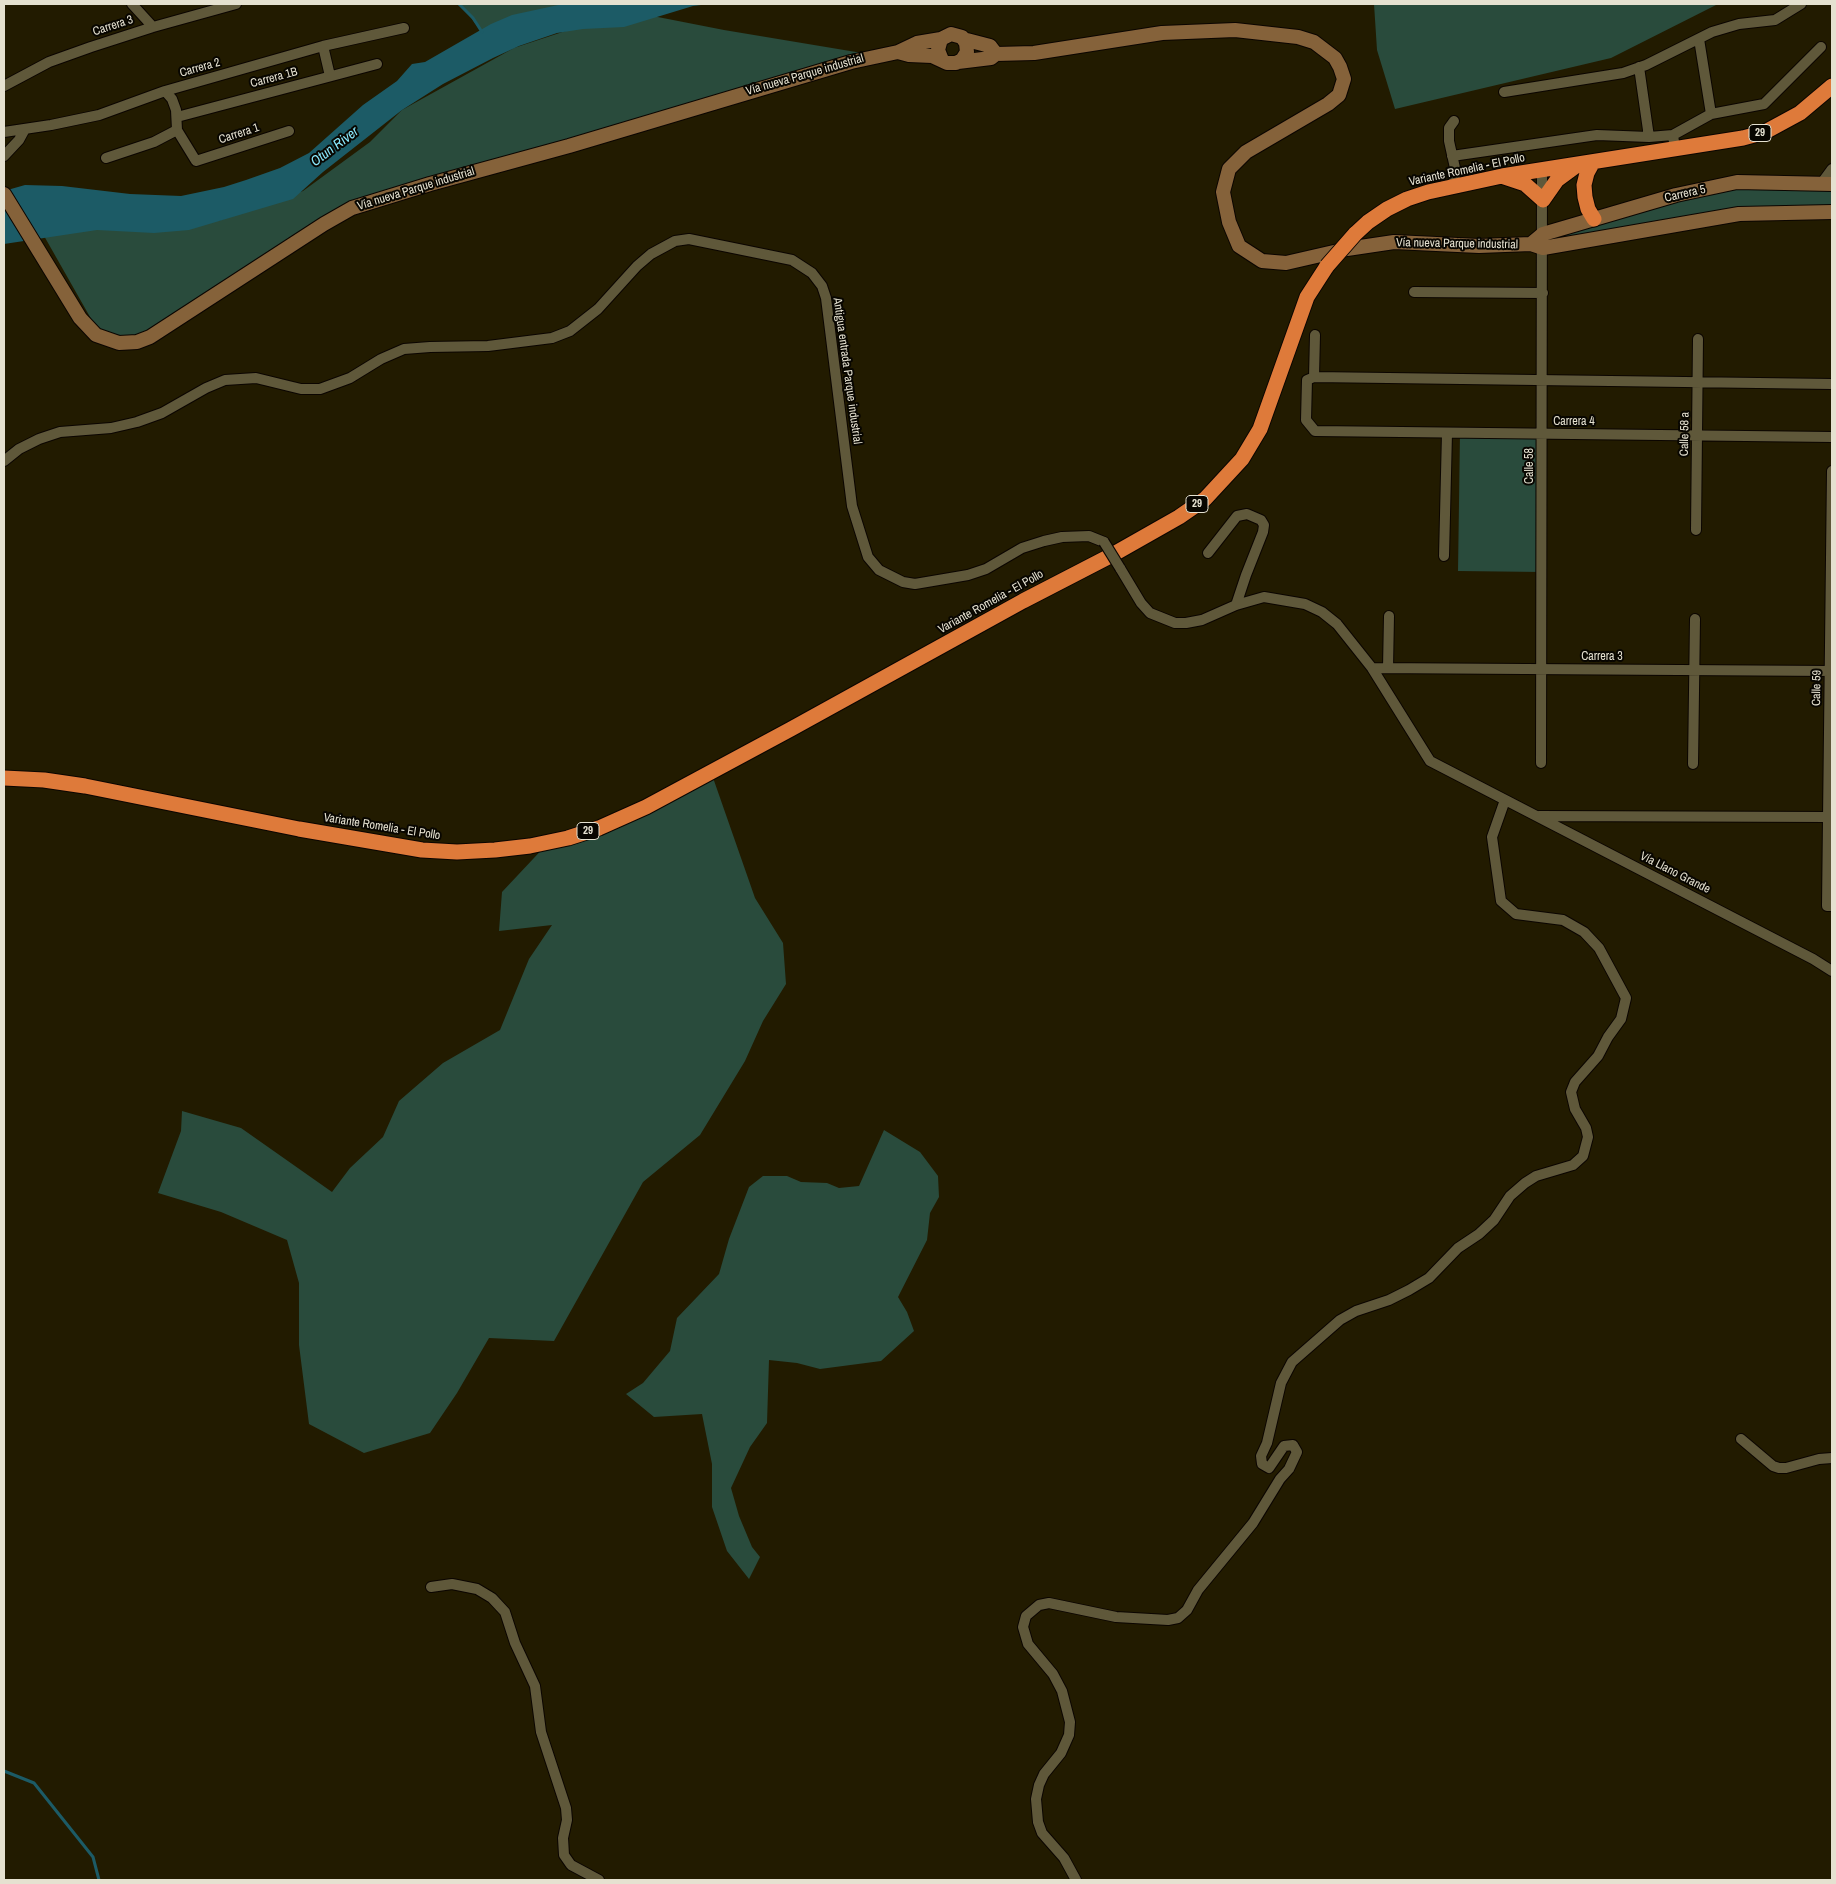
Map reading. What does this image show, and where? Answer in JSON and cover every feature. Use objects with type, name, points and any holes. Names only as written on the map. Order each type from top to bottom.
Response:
[{"type":"highway","name":"Variante Romelia - El Pollo","points":[[4,778],[44,780],[102,788],[299,829],[422,850],[466,851],[525,847],[568,838],[599,828],[646,807],[791,729],[1120,550],[1179,517],[1205,499],[1242,459],[1260,429],[1307,297],[1327,266],[1355,234],[1387,209],[1407,199],[1428,192],[1502,176],[1593,162],[1674,142],[1744,138],[1765,132],[1800,113],[1832,86]]},
{"type":"highway","points":[[1593,162],[1587,173],[1584,197],[1594,219]]},
{"type":"highway","points":[[1502,176],[1525,184],[1542,200],[1557,180],[1577,165]]},
{"type":"main road","name":"Vía nueva Parque industrial","points":[[898,52],[909,55],[932,56],[950,64],[991,58],[996,54],[1034,53],[1162,32],[1232,30],[1298,37],[1314,42],[1334,58],[1340,67],[1344,79],[1339,95],[1328,104],[1246,152],[1229,169],[1223,192],[1229,222],[1239,246],[1262,261],[1286,263],[1348,249],[1394,242],[1479,246],[1537,246]]},
{"type":"main road","name":"Vía nueva Parque industrial","points":[[4,194],[80,318],[96,335],[111,341],[129,343],[150,338],[324,224],[352,208],[430,184],[569,146],[841,64],[898,52],[917,43],[941,39],[948,35],[954,34],[963,39],[990,46],[996,54]]},
{"type":"main road","points":[[941,39],[938,50],[942,60]]},
{"type":"main road","points":[[958,62],[967,52],[966,43],[963,39]]},
{"type":"main road","name":"Carrera 5","points":[[1543,234],[1676,195],[1737,182],[1827,184]]},
{"type":"main road","points":[[1537,246],[1739,214],[1832,212]]},
{"type":"main road","points":[[1537,246],[1543,234]]},
{"type":"street","points":[[132,4],[152,27]]},
{"type":"street","name":"Carrera 3","points":[[5,83],[49,62],[152,27],[236,4]]},
{"type":"street","points":[[1504,92],[1623,73],[1712,32],[1739,24],[1775,20],[1801,4]]},
{"type":"street","name":"Carrera 2","points":[[4,132],[51,126],[99,115],[164,92],[323,46],[404,28]]},
{"type":"street","points":[[1699,39],[1711,114]]},
{"type":"street","points":[[323,46],[330,76]]},
{"type":"street","points":[[1452,156],[1597,135],[1649,137],[1674,142],[1711,114],[1764,104],[1821,47]]},
{"type":"street","name":"Carrera 1B","points":[[177,117],[378,64]]},
{"type":"street","points":[[1639,67],[1649,137]]},
{"type":"street","points":[[106,158],[154,142],[177,130],[177,117],[172,100],[164,92]]},
{"type":"street","points":[[1454,121],[1449,128],[1455,168],[1454,186]]},
{"type":"street","points":[[4,156],[19,140],[25,128]]},
{"type":"street","name":"Carrera 1","points":[[177,130],[196,161],[289,131]]},
{"type":"street","points":[[1827,184],[1832,169]]},
{"type":"street","points":[[1542,170],[1543,234]]},
{"type":"street","name":"Antigua entrada Parque industrial","points":[[4,461],[19,449],[38,439],[60,432],[111,428],[137,422],[162,413],[206,388],[225,380],[256,378],[301,389],[320,389],[350,378],[380,359],[404,349],[430,346],[488,346],[552,338],[570,331],[598,309],[637,266],[651,254],[676,241],[689,239],[792,260],[812,273],[822,286],[826,298],[852,506],[868,557],[879,570],[903,582],[915,584],[968,575],[986,569],[1022,548],[1044,541],[1069,536],[1089,536],[1104,542],[1141,603],[1150,613],[1164,620],[1175,623],[1202,620],[1236,605],[1264,597],[1305,604],[1322,612],[1337,624],[1372,668]]},
{"type":"street","name":"Calle 58","points":[[1537,246],[1543,293],[1541,763]]},
{"type":"street","points":[[1414,292],[1543,293]]},
{"type":"street","points":[[1315,335],[1314,377],[1832,384]]},
{"type":"street","name":"Calle 58 a","points":[[1696,530],[1698,339]]},
{"type":"street","name":"Carrera 4","points":[[1314,377],[1307,380],[1306,420],[1315,431],[1832,437]]},
{"type":"street","points":[[1444,556],[1447,433]]},
{"type":"street","name":"Calle 59","points":[[1830,906],[1828,817],[1832,471]]},
{"type":"street","points":[[1208,553],[1237,516],[1247,514],[1260,520],[1264,525],[1236,605]]},
{"type":"street","points":[[1388,668],[1389,616]]},
{"type":"street","points":[[1693,764],[1695,619]]},
{"type":"street","name":"Carrera 3","points":[[1372,668],[1831,671]]},
{"type":"street","name":"Vía Llano Grande","points":[[1372,668],[1430,761],[1813,959],[1832,971]]},
{"type":"street","points":[[1076,1880],[1064,1858],[1042,1833],[1038,1822],[1036,1798],[1038,1786],[1044,1774],[1061,1752],[1069,1736],[1070,1722],[1062,1691],[1053,1674],[1028,1644],[1023,1628],[1026,1616],[1039,1605],[1048,1603],[1116,1617],[1168,1620],[1178,1618],[1187,1610],[1198,1590],[1253,1523],[1289,1469],[1297,1452],[1293,1445],[1284,1446],[1269,1468],[1262,1464],[1261,1456],[1267,1443],[1281,1383],[1292,1362],[1340,1320],[1356,1311],[1395,1297],[1430,1278],[1458,1248],[1479,1234],[1494,1220],[1510,1196],[1524,1183],[1536,1176],[1573,1166],[1583,1156],[1588,1138],[1586,1128],[1576,1109],[1571,1092],[1576,1082],[1598,1056],[1608,1037],[1621,1019],[1626,998],[1599,948],[1584,932],[1563,920],[1516,914],[1501,901],[1492,837],[1505,800]]},
{"type":"street","points":[[1536,816],[1828,817]]},
{"type":"street","points":[[1813,959],[1832,966]]},
{"type":"street","points":[[1742,1439],[1773,1466],[1779,1468],[1786,1468],[1818,1459],[1832,1458]]},
{"type":"street","points":[[431,1587],[452,1584],[477,1589],[492,1598],[505,1612],[515,1643],[535,1686],[540,1732],[566,1808],[567,1820],[563,1838],[564,1854],[571,1865],[599,1880]]},
{"type":"green space","points":[[460,4],[642,4],[617,9],[724,30],[868,54],[352,208],[150,337],[111,341],[94,324],[35,220],[218,221],[303,191],[370,142],[402,110],[514,48],[605,18],[490,42]]},
{"type":"green space","points":[[1374,4],[1718,4],[1611,58],[1395,109],[1377,50]]},
{"type":"green space","points":[[1737,182],[1832,184],[1832,212],[1739,214],[1543,248],[1543,234]]},
{"type":"green space","points":[[1460,433],[1542,434],[1542,572],[1458,571]]},
{"type":"green space","points":[[711,772],[755,898],[783,943],[786,984],[763,1021],[745,1061],[700,1135],[643,1182],[554,1341],[489,1338],[457,1393],[430,1433],[364,1453],[309,1424],[299,1345],[299,1283],[287,1240],[221,1212],[158,1193],[181,1131],[182,1111],[241,1128],[332,1192],[350,1168],[383,1137],[399,1101],[443,1063],[500,1030],[529,959],[552,925],[499,931],[502,892],[549,842]]},
{"type":"green space","points":[[884,1130],[920,1152],[938,1176],[939,1197],[930,1213],[927,1240],[898,1297],[907,1312],[914,1331],[881,1361],[820,1369],[797,1363],[769,1360],[767,1423],[750,1447],[731,1488],[739,1516],[752,1547],[760,1557],[749,1579],[727,1551],[712,1507],[712,1464],[702,1414],[654,1417],[626,1394],[643,1383],[670,1351],[677,1318],[719,1274],[729,1239],[749,1187],[763,1176],[787,1176],[801,1182],[827,1183],[839,1188],[859,1186]]},
{"type":"water","name":"Otun River","points":[[563,4],[709,4],[693,6],[624,27],[583,29],[557,33],[519,46],[493,58],[443,84],[402,110],[323,172],[293,199],[189,230],[154,233],[97,230],[4,244],[4,191],[25,185],[62,186],[130,194],[181,196],[224,187],[246,180],[280,168],[309,153],[363,105],[397,81],[412,64],[425,62],[491,24],[512,15]]},
{"type":"waterway","points":[[459,4],[473,18],[482,32]]},
{"type":"waterway","points":[[4,1771],[34,1783],[93,1857],[99,1880]]}]
